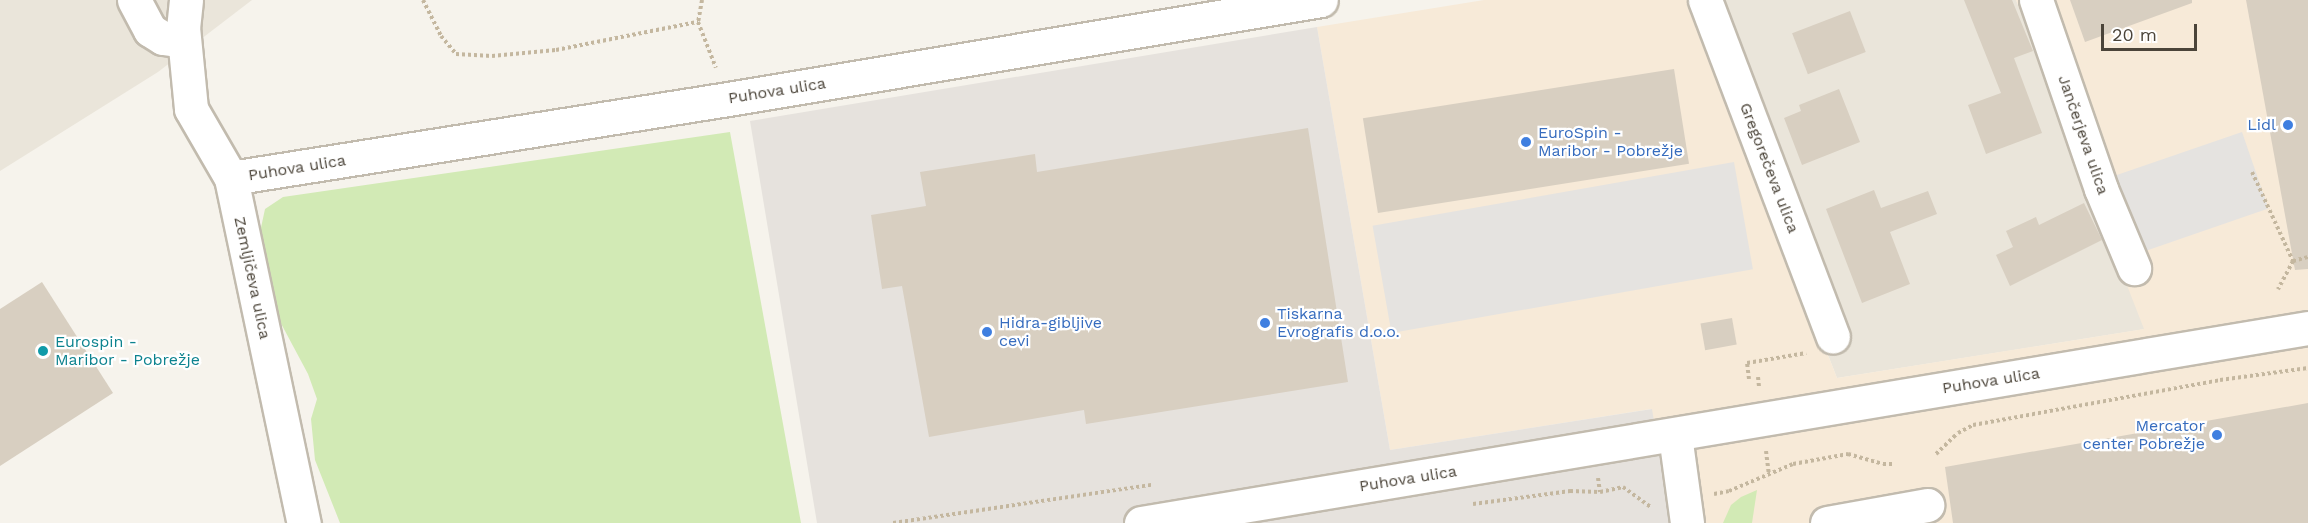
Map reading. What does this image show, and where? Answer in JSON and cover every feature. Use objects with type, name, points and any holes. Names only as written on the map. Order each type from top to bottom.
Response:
[{"type":"street","points":[[134,0],[150,30],[164,38],[184,41]]},
{"type":"street","name":"Zemljičeva ulica","points":[[186,0],[184,41],[191,109],[204,136],[231,178],[304,523]]},
{"type":"street","name":"Puhova ulica","points":[[231,178],[728,99],[1322,0]]},
{"type":"street","name":"Gregorečeva ulica","points":[[1706,0],[1833,337]]},
{"type":"street","name":"Jančerjeva ulica","points":[[2036,0],[2102,189],[2134,268]]},
{"type":"street","name":"Puhova ulica","points":[[1141,523],[2308,328]]},
{"type":"street","points":[[1675,435],[1687,523]]},
{"type":"street","points":[[1827,523],[1927,505]]},
{"type":"path","points":[[423,0],[441,36],[456,54],[492,57],[556,50],[698,22]]},
{"type":"path","points":[[702,0],[698,22],[728,99]]},
{"type":"path","points":[[2252,172],[2293,261]]},
{"type":"path","points":[[2278,289],[2293,261],[2308,257]]},
{"type":"path","points":[[1749,379],[1747,363],[1821,350],[1833,337]]},
{"type":"path","points":[[1936,454],[1958,433],[1974,425],[2220,380],[2308,368]]},
{"type":"path","points":[[1729,491],[1793,464],[1848,454],[1883,464],[1894,464]]},
{"type":"path","points":[[893,523],[1153,485]]},
{"type":"path","points":[[1463,505],[1570,491],[1600,492],[1623,487],[1648,508]]},
{"type":"shaded area","points":[[0,0],[252,0],[158,72],[0,171]]},
{"type":"shaded area","points":[[1484,0],[1689,0],[1837,378],[2144,329],[2016,0],[2308,0],[2308,523],[1671,523],[1651,409],[1390,450],[1317,27]]},
{"type":"shaded area","points":[[1689,0],[2016,0],[2145,329],[1837,378]]},
{"type":"shaded area","points":[[1317,27],[1390,450],[1652,409],[1671,523],[817,523],[750,121]]},
{"type":"shaded area","points":[[2242,132],[2268,209],[2139,253],[2112,177]]},
{"type":"shaded area","points":[[1734,162],[1753,269],[1392,333],[1373,226]]},
{"type":"green space","points":[[730,132],[801,523],[340,523],[315,460],[311,419],[317,399],[308,374],[277,316],[259,237],[265,209],[283,197]]},
{"type":"green space","points":[[1757,490],[1752,523],[1723,523],[1731,505],[1741,497]]},
{"type":"building","points":[[1964,0],[2012,0],[2033,51],[2014,58],[2042,133],[1986,154],[1968,105],[2001,93]]},
{"type":"building","points":[[2070,0],[2192,0],[2192,3],[2085,42]]},
{"type":"building","name":"Lidl","points":[[2246,0],[2308,0],[2308,269],[2295,270]]},
{"type":"building","points":[[1850,11],[1866,52],[1808,74],[1792,33]]},
{"type":"building","name":"EuroSpin - Maribor - Pobrežje","points":[[1674,69],[1689,164],[1378,213],[1363,118]]},
{"type":"building","points":[[1839,89],[1860,142],[1802,165],[1784,118],[1801,111],[1799,105]]},
{"type":"building","points":[[1308,128],[1348,382],[1086,424],[1084,410],[929,437],[902,286],[882,289],[871,215],[926,206],[920,172],[1035,154],[1037,172]]},
{"type":"building","points":[[1874,190],[1881,208],[1928,191],[1937,214],[1890,232],[1910,284],[1862,303],[1826,209]]},
{"type":"building","points":[[2084,203],[2102,240],[2010,286],[1996,255],[2013,247],[2006,231],[2036,217],[2039,225]]},
{"type":"building","name":"Eurospin - Maribor - Pobrežje","points":[[42,282],[113,393],[0,466],[0,309]]},
{"type":"building","points":[[1732,318],[1737,345],[1705,350],[1700,324]]},
{"type":"building","name":"Mercator center Pobrežje","points":[[2308,403],[2308,523],[1953,523],[1945,467]]},
{"type":"place","name":"Lidl","points":[[2288,125]]},
{"type":"place","name":"EuroSpin - Maribor - Pobrežje","points":[[1526,142]]},
{"type":"place","name":"Tiskarna Evrografis d.o.o.","points":[[1265,323]]},
{"type":"place","name":"Hidra-gibljive cevi","points":[[987,332]]},
{"type":"place","name":"Eurospin - Maribor - Pobrežje","points":[[43,351]]},
{"type":"place","name":"Mercator center Pobrežje","points":[[2217,435]]}]
